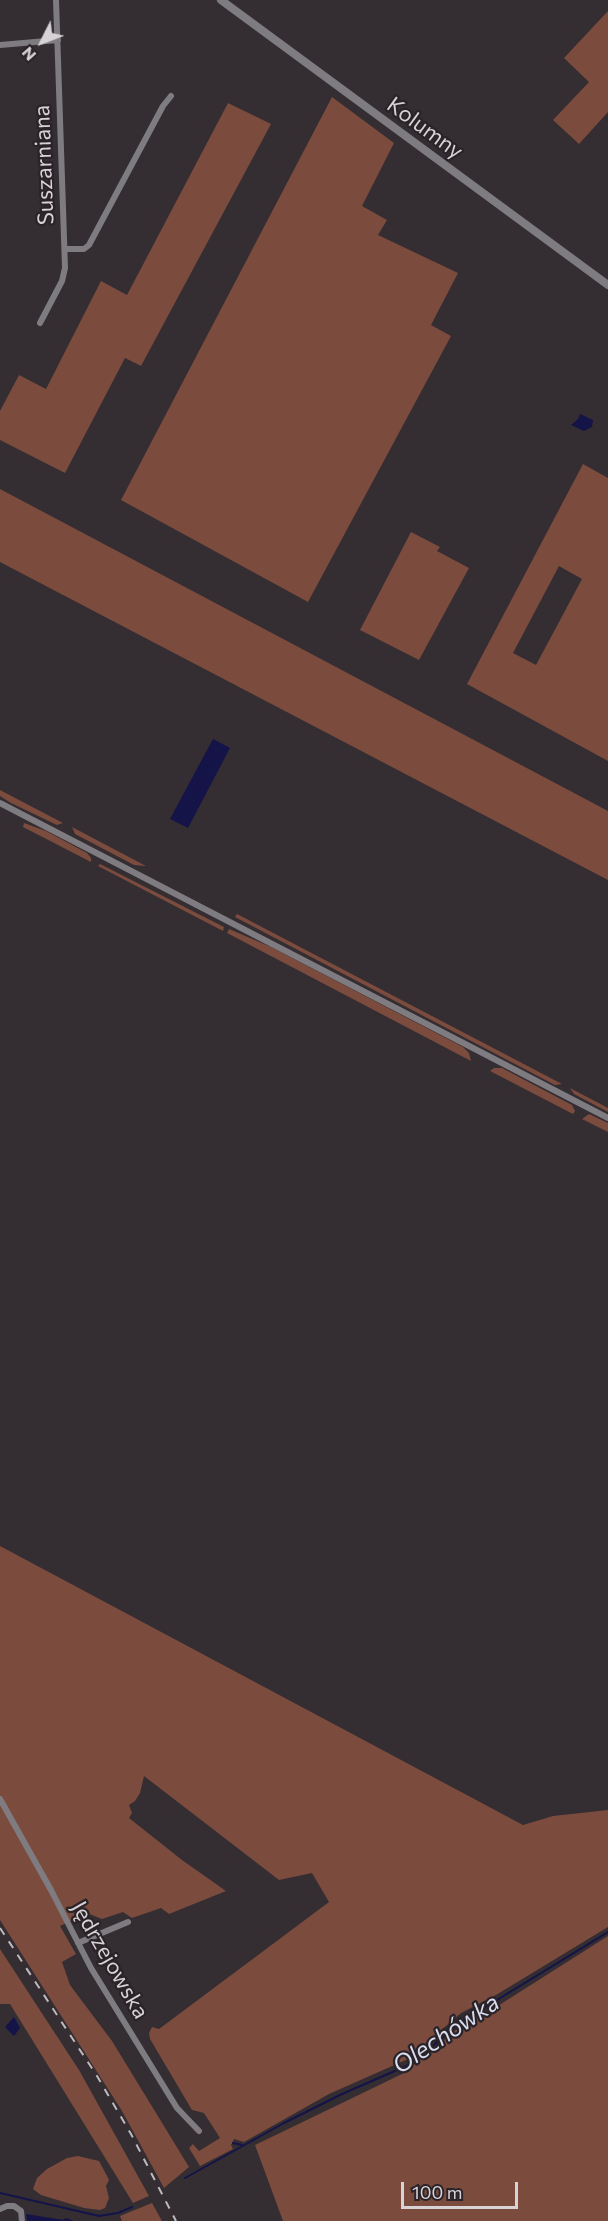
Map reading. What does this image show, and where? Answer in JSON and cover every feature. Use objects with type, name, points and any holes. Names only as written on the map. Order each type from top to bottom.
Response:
[{"type":"street","name":"Suszarniana","points":[[40,323],[62,281],[65,268],[56,0]]},
{"type":"street","name":"Kolumny","points":[[221,0],[608,285]]},
{"type":"street","points":[[0,45],[58,40]]},
{"type":"street","points":[[64,249],[84,249],[89,245],[163,106],[171,96]]},
{"type":"street","points":[[0,803],[608,1118]]},
{"type":"street","name":"Jędrzejowska","points":[[0,1799],[78,1943],[177,2108],[200,2131]]},
{"type":"street","points":[[78,1943],[128,1922]]},
{"type":"street","points":[[0,2209],[10,2206],[19,2210],[22,2221]]},
{"type":"shaded area","points":[[608,11],[608,112],[579,144],[553,120],[589,82],[564,58]]},
{"type":"shaded area","points":[[332,97],[394,143],[362,206],[387,220],[378,235],[458,273],[431,325],[451,336],[308,602],[121,500]]},
{"type":"shaded area","points":[[228,103],[271,124],[141,366],[125,358],[65,473],[0,440],[0,411],[19,375],[46,389],[101,281],[127,295]]},
{"type":"shaded area","points":[[580,414],[593,420],[592,427],[584,431],[571,425]]},
{"type":"shaded area","points":[[583,464],[608,478],[608,761],[467,684]],"holes":[[[559,566],[582,579],[536,665],[513,653]]]},
{"type":"shaded area","points":[[0,489],[608,811],[608,880],[0,562]]},
{"type":"shaded area","points":[[411,532],[440,547],[437,551],[469,568],[419,660],[360,630]]},
{"type":"shaded area","points":[[213,739],[230,748],[188,828],[170,819]]},
{"type":"shaded area","points":[[0,790],[63,823],[57,825],[11,803],[0,796]]},
{"type":"shaded area","points":[[24,823],[46,831],[87,853],[91,862],[23,827]]},
{"type":"shaded area","points":[[72,827],[146,866],[134,865],[75,834]]},
{"type":"shaded area","points":[[100,864],[224,927],[223,931],[98,866]]},
{"type":"shaded area","points":[[237,914],[562,1084],[555,1085],[235,917]]},
{"type":"shaded area","points":[[229,929],[271,947],[463,1047],[469,1053],[471,1061],[227,933]]},
{"type":"shaded area","points":[[494,1068],[502,1068],[572,1105],[575,1111],[573,1114],[490,1071]]},
{"type":"shaded area","points":[[570,1088],[608,1108],[608,1112],[574,1094]]},
{"type":"shaded area","points":[[589,1114],[608,1123],[608,1132],[582,1119]]},
{"type":"shaded area","points":[[0,1546],[523,1825],[553,1816],[608,1810],[608,1927],[496,1995],[461,2013],[408,2059],[329,2094],[244,2142],[234,2139],[231,2145],[233,2149],[200,2166],[189,2148],[193,2144],[199,2151],[220,2138],[204,2113],[192,2110],[150,2039],[149,2033],[152,2027],[159,2029],[329,1902],[312,1873],[279,1880],[144,1776],[140,1793],[129,1805],[132,1813],[129,1818],[226,1891],[169,1914],[161,1908],[132,1918],[123,1912],[102,1919],[87,1913],[60,1926],[76,1954],[62,1962],[70,1985],[112,2041],[189,2167],[164,2188],[122,2111],[0,1920]]},
{"type":"shaded area","points":[[608,1936],[608,2221],[283,2221],[255,2145],[402,2074],[471,2018],[493,2009]]},
{"type":"shaded area","points":[[0,1949],[79,2070],[149,2196],[133,2203],[10,2004],[0,2004]]},
{"type":"shaded area","points":[[14,2017],[20,2028],[14,2036],[5,2027]]},
{"type":"shaded area","points":[[78,2156],[99,2161],[106,2174],[109,2180],[106,2186],[109,2198],[105,2208],[100,2210],[84,2208],[41,2195],[33,2189],[37,2178],[47,2169],[67,2158]]},
{"type":"shaded area","points":[[152,2203],[162,2221],[122,2221],[120,2216]]},
{"type":"shaded area","points":[[26,2214],[63,2220],[66,2218],[74,2221],[27,2221]]},
{"type":"waterway","name":"Olechówka","points":[[185,2178],[284,2123],[342,2094],[411,2064],[461,2022],[608,1932]]},
{"type":"waterway","points":[[233,2143],[242,2145]]},
{"type":"waterway","name":"Olechówka","points":[[0,2193],[99,2216],[118,2213],[132,2207]]},
{"type":"railway","points":[[0,1928],[97,2076],[131,2134],[176,2221]]}]
